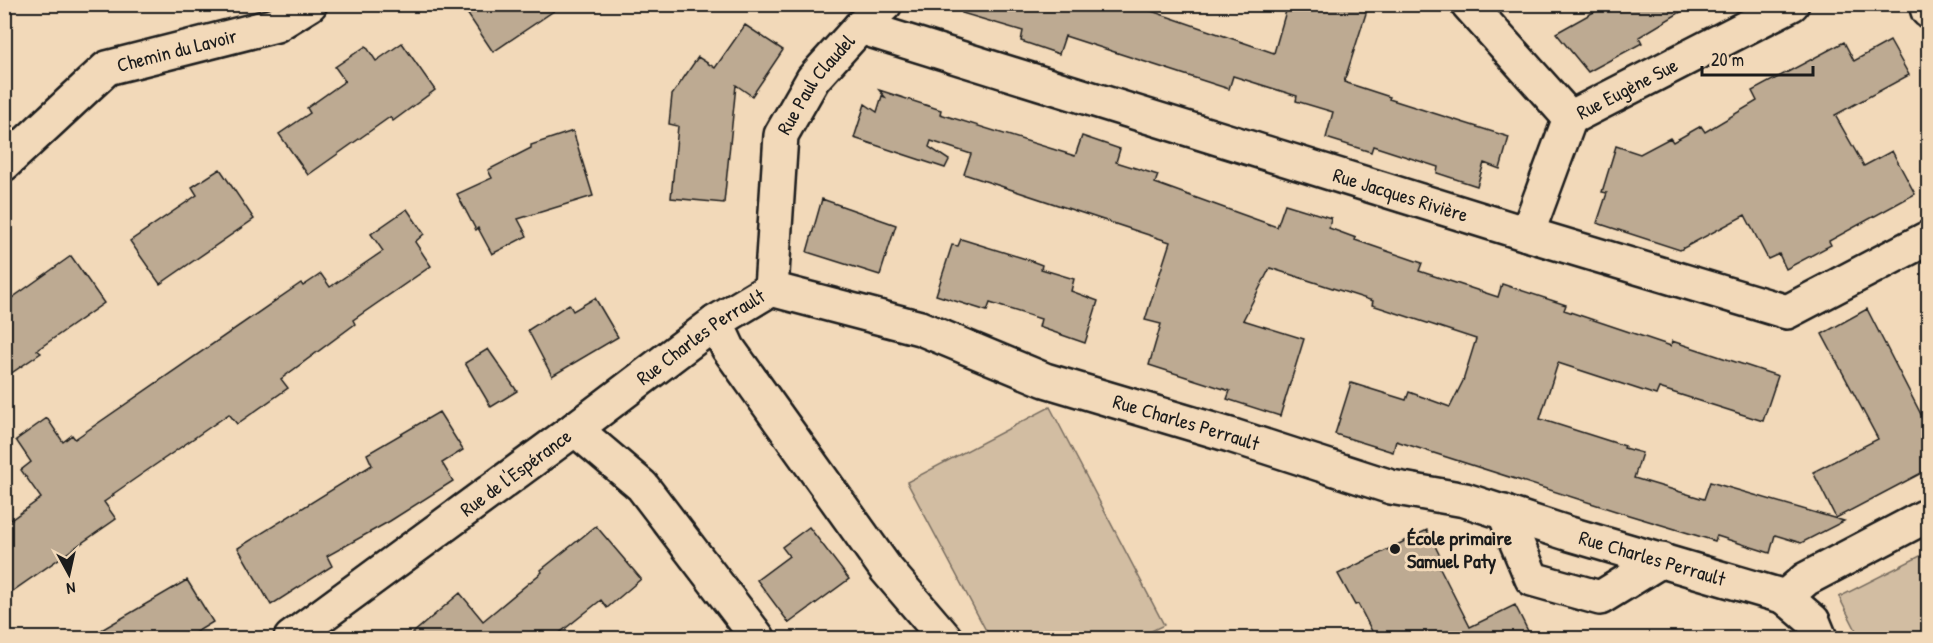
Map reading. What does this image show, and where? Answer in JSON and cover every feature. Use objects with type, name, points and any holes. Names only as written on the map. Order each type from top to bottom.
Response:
[{"type":"street","name":"Chemin du Lavoir","points":[[4,164],[107,68],[276,25],[309,4]]},
{"type":"street","name":"Rue Paul Claudel","points":[[771,289],[781,135],[813,79],[860,27],[885,4]]},
{"type":"street","points":[[1468,4],[1570,118]]},
{"type":"street","name":"Rue Eugène Sue","points":[[1527,234],[1570,118],[1792,4]]},
{"type":"street","points":[[1926,4],[1929,11]]},
{"type":"street","name":"Rue Jacques Rivière","points":[[860,27],[1527,234],[1787,312],[1929,238]]},
{"type":"street","name":"Rue Charles Perrault","points":[[575,429],[716,322],[771,289],[920,328],[1045,380],[1230,435],[1391,487],[1465,500],[1785,597],[1813,621],[1820,639]]},
{"type":"street","points":[[716,322],[728,348],[886,569],[945,639]]},
{"type":"street","name":"Rue de l'Espérance","points":[[291,639],[575,429],[642,486],[758,639]]},
{"type":"street","points":[[1504,512],[1532,579],[1600,598],[1662,560]]},
{"type":"street","points":[[1785,597],[1806,579],[1929,515]]},
{"type":"shaded area","points":[[1050,407],[1164,625],[1137,638],[990,638],[907,482]]},
{"type":"shaded area","points":[[1928,552],[1928,638],[1860,638],[1839,597]]},
{"type":"building","points":[[461,4],[564,4],[493,52]]},
{"type":"building","points":[[963,4],[1131,4],[1274,53],[1288,4],[1369,4],[1344,82],[1390,97],[1389,99],[1509,137],[1500,169],[1484,163],[1477,186],[1437,173],[1438,167],[1373,146],[1371,152],[1326,138],[1333,112],[1296,101],[1297,96],[1233,76],[1229,89],[1065,36],[1059,54],[1021,41],[1023,31],[962,13]]},
{"type":"building","points":[[1608,4],[1694,4],[1639,37],[1642,43],[1588,72],[1556,33]]},
{"type":"building","points":[[745,25],[783,50],[752,96],[736,85],[724,203],[671,198],[678,126],[669,124],[672,95],[698,57],[715,68]]},
{"type":"building","points":[[1890,41],[1909,75],[1835,115],[1864,166],[1892,151],[1915,194],[1829,241],[1831,245],[1786,269],[1779,254],[1768,259],[1745,215],[1680,250],[1597,223],[1607,193],[1602,192],[1616,146],[1640,154],[1670,138],[1673,142],[1701,126],[1705,132],[1757,101],[1752,91],[1844,42],[1854,61]]},
{"type":"building","points":[[402,43],[435,90],[393,121],[390,117],[308,175],[279,134],[310,113],[307,108],[345,81],[335,67],[366,46],[376,61]]},
{"type":"building","points":[[879,90],[941,110],[940,114],[1075,156],[1082,136],[1120,149],[1116,162],[1158,175],[1155,183],[1277,227],[1285,204],[1331,218],[1329,228],[1356,238],[1355,240],[1422,263],[1419,271],[1498,297],[1502,284],[1566,305],[1564,310],[1671,346],[1672,341],[1778,376],[1763,421],[1659,388],[1656,395],[1558,363],[1540,419],[1642,453],[1634,478],[1704,499],[1710,482],[1844,521],[1801,543],[1775,535],[1770,553],[1717,536],[1715,541],[1396,441],[1393,452],[1335,434],[1351,383],[1406,400],[1409,392],[1450,407],[1463,381],[1476,339],[1372,305],[1373,301],[1270,268],[1243,320],[1304,339],[1280,416],[1227,399],[1230,391],[1149,365],[1161,324],[1145,320],[1170,242],[964,174],[971,154],[931,141],[929,147],[949,160],[945,168],[854,138],[865,104],[877,112],[882,96],[885,97]]},
{"type":"building","points":[[573,131],[593,196],[518,219],[527,236],[492,254],[457,194],[492,178],[488,170],[531,148],[531,145]]},
{"type":"building","points":[[220,169],[254,219],[160,284],[130,241],[197,195],[192,187]]},
{"type":"building","points":[[822,199],[896,225],[880,275],[807,252]]},
{"type":"building","points":[[407,209],[424,234],[415,242],[431,266],[353,320],[355,324],[281,379],[288,388],[237,424],[229,414],[113,494],[104,502],[116,519],[4,597],[4,525],[41,498],[21,470],[31,462],[16,440],[47,418],[63,442],[72,435],[75,439],[301,283],[303,286],[321,274],[330,287],[383,251],[371,234]]},
{"type":"building","points":[[961,239],[1026,259],[1042,265],[1041,269],[1074,279],[1071,291],[1098,301],[1085,343],[1039,327],[1041,319],[990,303],[987,311],[936,295],[952,245],[958,246]]},
{"type":"building","points":[[71,256],[104,303],[37,350],[41,353],[4,378],[4,310],[7,313],[10,311],[5,303]]},
{"type":"building","points":[[595,298],[618,337],[552,376],[528,330],[569,304],[573,311]]},
{"type":"building","points":[[1867,309],[1929,430],[1929,469],[1836,518],[1813,472],[1878,439],[1822,334]]},
{"type":"building","points":[[488,349],[517,391],[491,407],[465,363]]},
{"type":"building","points":[[439,412],[463,450],[442,463],[453,481],[390,521],[327,556],[332,566],[271,605],[238,548],[372,465],[367,454]]},
{"type":"building","points":[[596,526],[641,579],[607,608],[601,600],[552,639],[406,639],[460,593],[483,621]]},
{"type":"building","points":[[809,527],[849,579],[789,623],[757,580],[789,556],[782,547]]},
{"type":"building","points":[[1427,530],[1443,562],[1438,564],[1470,627],[1515,605],[1532,639],[1376,639],[1358,604],[1355,605],[1338,574]]},
{"type":"building","points":[[187,580],[213,622],[185,639],[86,639]]},
{"type":"place","name":"École primaire Samuel Paty","points":[[1395,549]]}]
